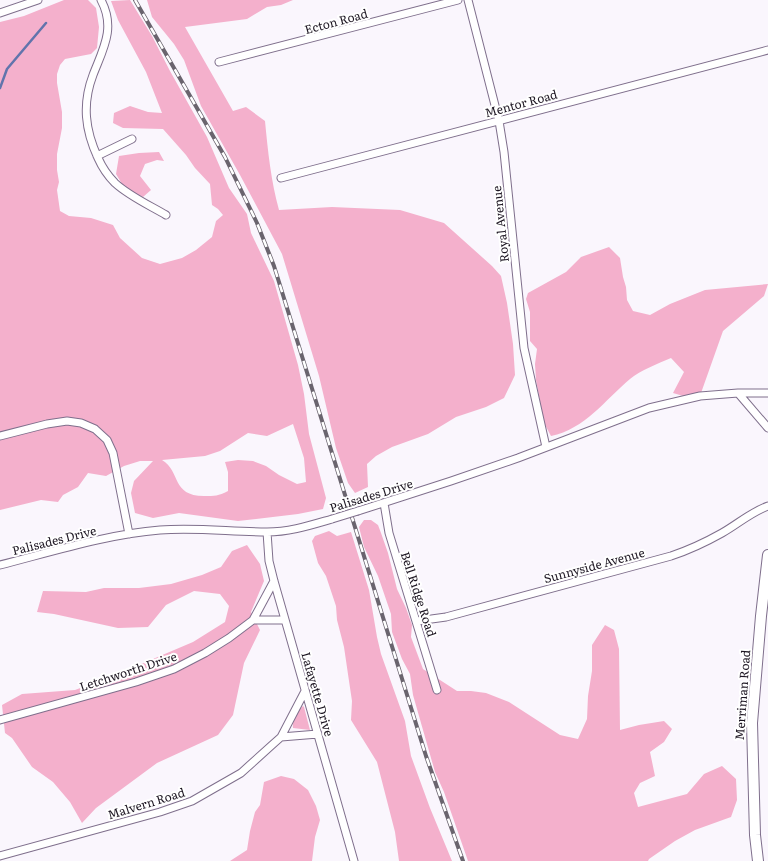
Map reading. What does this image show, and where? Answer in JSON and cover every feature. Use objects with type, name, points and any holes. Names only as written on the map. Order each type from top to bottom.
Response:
[{"type":"main road","name":"Merriman Road","points":[[758,861],[755,835],[752,723],[768,555]]},
{"type":"street","points":[[1,10],[38,0]]},
{"type":"street","points":[[100,0],[107,19],[107,38],[87,94],[86,120],[88,133],[104,171],[123,190],[166,215]]},
{"type":"street","name":"Ecton Road","points":[[219,62],[458,0]]},
{"type":"street","name":"Royal Avenue","points":[[468,0],[499,121],[504,152],[524,348],[546,447]]},
{"type":"street","name":"Mentor Road","points":[[281,178],[768,50]]},
{"type":"street","points":[[97,156],[132,139]]},
{"type":"street","points":[[738,393],[768,428]]},
{"type":"street","name":"Palisades Drive","points":[[0,565],[129,534],[158,530],[196,528],[267,532],[302,528],[458,479],[649,408],[700,396],[738,393],[768,393]]},
{"type":"street","points":[[0,436],[47,424],[67,421],[81,423],[95,429],[107,440],[114,453],[129,534]]},
{"type":"street","name":"Bell Ridge Road","points":[[384,503],[389,533],[437,690]]},
{"type":"street","name":"Sunnyside Avenue","points":[[417,621],[446,617],[671,556],[689,550],[723,532],[760,509],[768,506]]},
{"type":"street","name":"Lafayette Drive","points":[[267,532],[269,561],[274,581],[354,861]]},
{"type":"street","name":"Letchworth Drive","points":[[0,720],[136,682],[174,669],[205,653],[229,638],[253,620],[274,581]]},
{"type":"street","points":[[253,620],[285,620]]},
{"type":"street","name":"Malvern Road","points":[[0,856],[160,812],[192,801],[241,773],[281,737],[306,691]]},
{"type":"street","points":[[281,737],[318,734]]},
{"type":"shaded area","points":[[64,0],[88,0],[96,8],[99,27],[97,48],[91,54],[65,59],[60,65],[57,74],[62,112],[62,128],[57,154],[59,182],[57,190],[60,211],[69,216],[91,218],[113,225],[120,238],[142,258],[160,264],[182,258],[196,250],[212,237],[216,221],[223,215],[212,205],[210,184],[163,129],[123,128],[113,123],[114,113],[130,106],[148,112],[162,113],[146,72],[118,20],[111,1],[130,0],[152,36],[207,137],[229,188],[247,214],[251,233],[274,281],[298,365],[304,394],[309,434],[326,498],[323,509],[298,514],[238,521],[179,513],[153,518],[135,513],[131,493],[134,481],[153,461],[140,461],[124,466],[106,476],[88,473],[78,487],[63,495],[58,502],[41,500],[0,510],[0,22],[24,16]],"holes":[[[293,424],[304,458],[306,482],[297,484],[279,475],[266,466],[253,461],[238,460],[225,462],[228,472],[228,491],[214,496],[194,495],[186,492],[181,488],[172,470],[162,460],[205,456],[220,451],[248,433],[267,436]]]},
{"type":"shaded area","points":[[147,0],[293,0],[281,5],[267,7],[247,19],[185,27],[233,111],[246,107],[265,121],[272,177],[279,210],[332,207],[400,210],[444,223],[501,276],[507,303],[513,344],[515,375],[504,398],[486,407],[456,417],[428,434],[392,447],[376,456],[367,464],[368,487],[355,493],[348,483],[336,448],[319,376],[282,254],[201,106],[184,60],[174,44],[152,17]]},
{"type":"shaded area","points":[[159,152],[164,161],[157,160],[145,164],[140,176],[151,190],[143,197],[125,189],[116,174],[119,156]]},
{"type":"shaded area","points":[[609,247],[620,258],[627,300],[633,311],[650,315],[670,304],[705,290],[768,284],[764,296],[723,331],[701,393],[690,398],[673,393],[684,372],[671,358],[649,367],[634,376],[594,413],[574,427],[551,436],[544,423],[536,380],[535,364],[537,349],[530,341],[530,312],[526,299],[528,293],[566,272],[581,257]]},
{"type":"shaded area","points":[[364,520],[371,520],[378,525],[388,553],[397,589],[412,625],[411,637],[423,669],[457,691],[486,693],[509,702],[560,735],[578,739],[587,719],[588,696],[592,671],[592,645],[605,625],[614,630],[619,649],[620,730],[664,721],[672,729],[664,742],[650,752],[655,776],[640,783],[634,793],[638,807],[687,794],[704,774],[722,766],[736,779],[737,800],[731,817],[695,830],[675,841],[648,861],[468,861],[444,792],[435,772],[413,695],[410,674],[402,659],[392,632],[391,614],[378,576],[364,547],[359,527]]},
{"type":"shaded area","points":[[329,531],[337,536],[351,532],[369,590],[381,654],[405,721],[411,756],[430,808],[452,861],[399,861],[395,832],[377,762],[351,720],[352,701],[344,647],[337,620],[336,606],[326,576],[318,563],[312,541],[315,536]]},
{"type":"shaded area","points":[[247,545],[260,564],[264,581],[251,612],[260,630],[244,663],[233,715],[218,735],[157,763],[96,808],[82,823],[70,802],[53,782],[32,767],[12,738],[5,733],[2,705],[22,694],[75,690],[120,673],[193,642],[225,622],[229,606],[220,594],[194,591],[166,605],[148,627],[118,628],[54,614],[37,612],[43,591],[86,592],[104,588],[139,588],[171,584],[202,575],[221,567],[232,551]]},
{"type":"shaded area","points":[[303,706],[310,730],[293,728],[295,716]]},
{"type":"shaded area","points":[[281,776],[294,779],[308,790],[316,806],[320,820],[315,837],[312,861],[230,861],[247,850],[255,812],[260,805],[264,782]]},
{"type":"waterway","points":[[0,88],[7,69],[46,23]]},
{"type":"railway","points":[[135,0],[225,157],[257,223],[274,266],[426,756],[463,861]]}]
